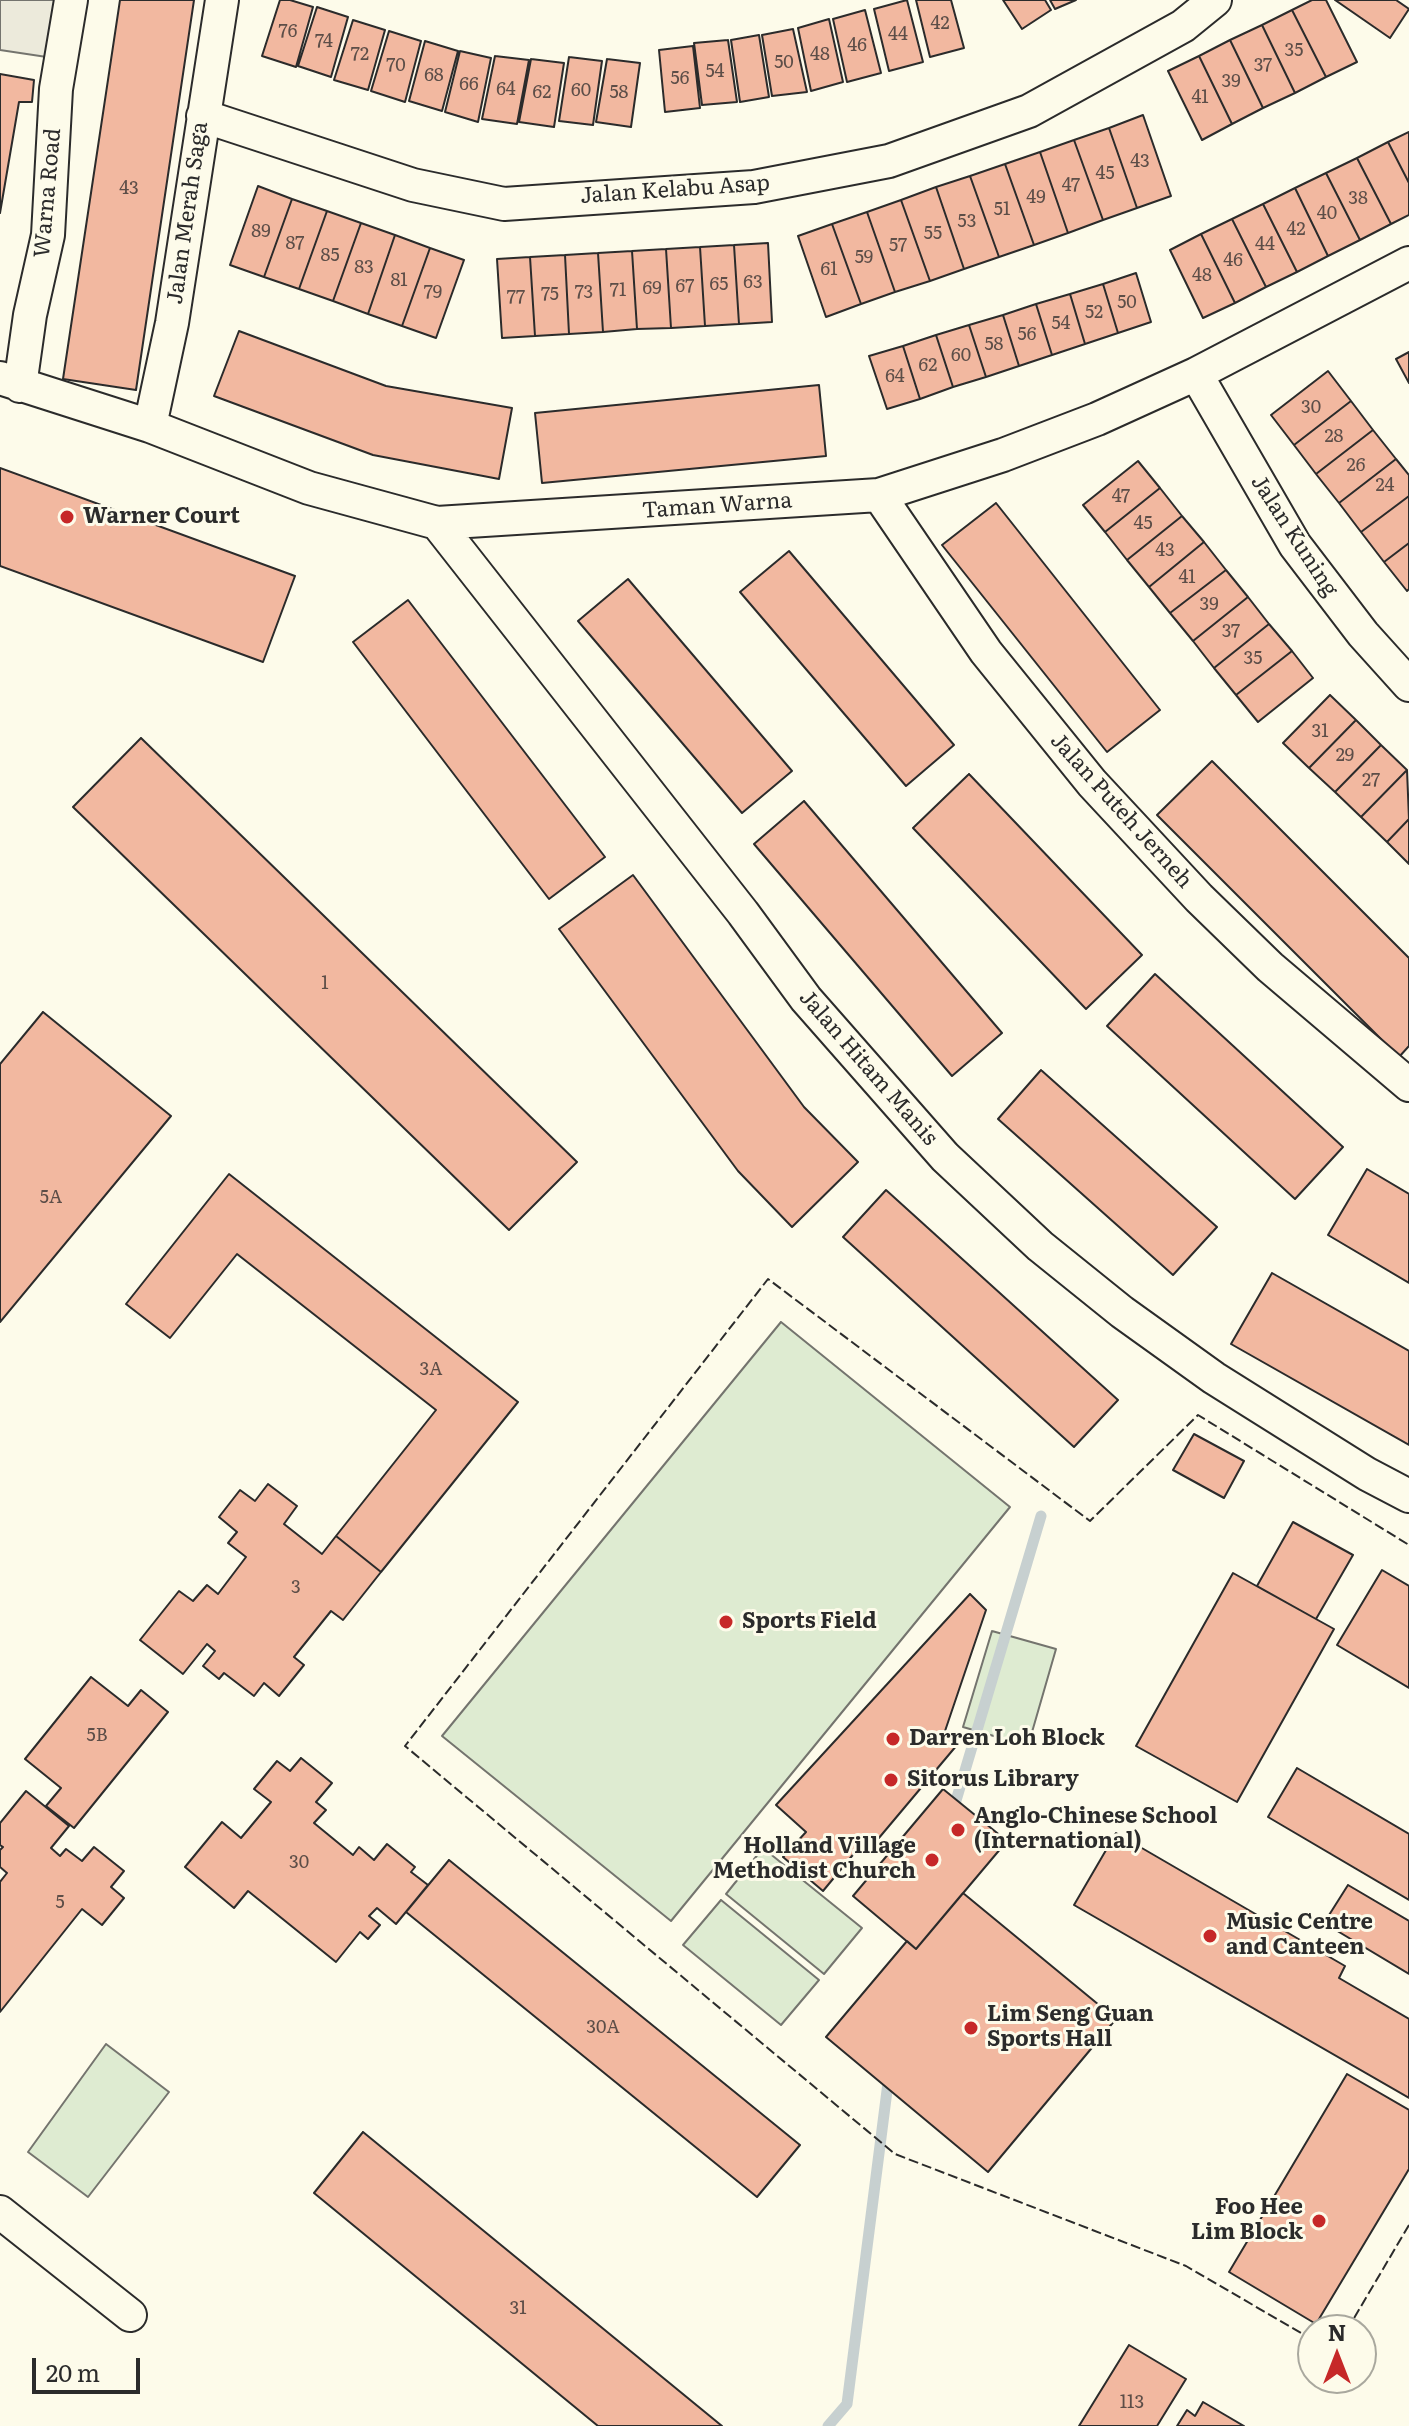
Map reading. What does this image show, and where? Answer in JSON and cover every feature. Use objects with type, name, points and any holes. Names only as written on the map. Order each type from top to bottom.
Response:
[{"type":"street","name":"Warna Road","points":[[10,382],[30,315],[48,235],[56,89],[71,0]]},
{"type":"street","name":"Jalan Merah Saga","points":[[150,426],[172,323],[222,0]]},
{"type":"street","name":"Jalan Kelabu Asap","points":[[203,116],[413,185],[504,204],[754,187],[889,161],[1029,111],[1183,26],[1215,0]]},
{"type":"street","name":"Taman Warna","points":[[10,382],[150,426],[309,488],[437,523],[879,495],[1003,455],[1097,419],[1196,374],[1409,263]]},
{"type":"street","name":"Jalan Kuning","points":[[1196,374],[1295,545],[1363,634],[1409,685]]},
{"type":"street","name":"Jalan Puteh Jerneh","points":[[879,495],[986,652],[1092,783],[1199,898],[1270,967],[1409,1085]]},
{"type":"street","name":"Jalan Hitam Manis","points":[[437,523],[743,913],[806,999],[945,1157],[1040,1246],[1122,1312],[1214,1378],[1367,1474],[1409,1496]]},
{"type":"street","points":[[0,2212],[130,2315]]},
{"type":"green space","name":"Sports Field","points":[[781,1322],[1010,1507],[671,1921],[442,1736]]},
{"type":"green space","points":[[992,1631],[1056,1649],[1028,1746],[963,1727]]},
{"type":"green space","points":[[763,1848],[862,1928],[824,1974],[726,1894]]},
{"type":"green space","points":[[721,1900],[819,1980],[781,2025],[683,1945]]},
{"type":"green space","points":[[106,2044],[169,2092],[88,2197],[28,2152]]},
{"type":"shaded area","points":[[0,0],[70,0],[60,59],[0,50]]},
{"type":"building","points":[[120,0],[194,0],[136,390],[63,379]]},
{"type":"building","points":[[280,0],[313,7],[296,67],[262,56]]},
{"type":"building","points":[[907,0],[923,62],[889,71],[874,9]]},
{"type":"building","points":[[916,0],[951,0],[964,48],[930,57]]},
{"type":"building","points":[[1003,0],[1045,0],[1051,10],[1022,29]]},
{"type":"building","points":[[1050,0],[1076,0],[1055,9]]},
{"type":"building","points":[[1312,0],[1326,0],[1357,62],[1326,77],[1292,10]]},
{"type":"building","points":[[1335,0],[1396,0],[1409,9],[1390,38]]},
{"type":"building","points":[[317,7],[348,17],[331,77],[298,66]]},
{"type":"building","points":[[865,10],[881,73],[847,82],[833,19]]},
{"type":"building","points":[[1292,10],[1326,77],[1295,93],[1262,25]]},
{"type":"building","points":[[829,19],[843,82],[811,91],[798,28]]},
{"type":"building","points":[[353,20],[385,30],[368,90],[334,80]]},
{"type":"building","points":[[1262,25],[1295,93],[1263,108],[1230,40]]},
{"type":"building","points":[[793,29],[807,92],[772,96],[762,35]]},
{"type":"building","points":[[389,31],[421,41],[405,102],[371,91]]},
{"type":"building","points":[[759,35],[769,97],[740,102],[731,40]]},
{"type":"building","points":[[728,40],[737,102],[702,105],[694,43]]},
{"type":"building","points":[[1230,40],[1263,108],[1232,124],[1199,56]]},
{"type":"building","points":[[425,41],[458,51],[442,111],[409,101]]},
{"type":"building","points":[[693,46],[700,108],[665,112],[659,50]]},
{"type":"building","points":[[460,51],[491,58],[478,122],[445,112]]},
{"type":"building","points":[[495,56],[529,60],[517,124],[482,119]]},
{"type":"building","points":[[1199,56],[1232,124],[1202,140],[1168,71]]},
{"type":"building","points":[[569,57],[602,61],[593,125],[559,121]]},
{"type":"building","points":[[531,59],[564,63],[554,127],[519,122]]},
{"type":"building","points":[[607,59],[640,63],[631,127],[596,122]]},
{"type":"building","points":[[0,74],[34,80],[32,102],[19,102],[0,213]]},
{"type":"building","points":[[1143,115],[1171,196],[1137,208],[1109,128]]},
{"type":"building","points":[[1109,128],[1137,208],[1103,220],[1074,140]]},
{"type":"building","points":[[1409,132],[1409,183],[1388,142]]},
{"type":"building","points":[[1074,140],[1103,220],[1068,233],[1040,152]]},
{"type":"building","points":[[1388,142],[1409,183],[1409,215],[1391,224],[1357,158]]},
{"type":"building","points":[[1040,152],[1068,233],[1034,245],[1005,164]]},
{"type":"building","points":[[1357,158],[1391,224],[1360,240],[1326,173]]},
{"type":"building","points":[[1005,164],[1034,245],[999,257],[970,176]]},
{"type":"building","points":[[1326,173],[1360,240],[1328,256],[1295,188]]},
{"type":"building","points":[[970,176],[999,257],[964,269],[936,187]]},
{"type":"building","points":[[258,186],[292,199],[264,277],[230,265]]},
{"type":"building","points":[[936,187],[964,269],[930,281],[901,200]]},
{"type":"building","points":[[1295,188],[1328,256],[1297,272],[1263,204]]},
{"type":"building","points":[[292,199],[327,211],[299,289],[264,277]]},
{"type":"building","points":[[901,200],[930,281],[895,292],[867,212]]},
{"type":"building","points":[[1263,204],[1297,272],[1266,287],[1232,219]]},
{"type":"building","points":[[327,211],[361,223],[333,301],[299,289]]},
{"type":"building","points":[[867,212],[895,292],[861,304],[832,224]]},
{"type":"building","points":[[1232,219],[1266,287],[1235,303],[1201,234]]},
{"type":"building","points":[[361,223],[395,235],[368,314],[333,301]]},
{"type":"building","points":[[832,224],[861,304],[826,317],[798,236]]},
{"type":"building","points":[[1201,234],[1235,303],[1203,318],[1170,250]]},
{"type":"building","points":[[395,235],[430,248],[402,326],[368,314]]},
{"type":"building","points":[[768,243],[772,322],[739,324],[734,245]]},
{"type":"building","points":[[734,245],[739,324],[705,326],[700,247]]},
{"type":"building","points":[[700,247],[705,326],[671,328],[666,249]]},
{"type":"building","points":[[430,248],[464,260],[436,338],[402,326]]},
{"type":"building","points":[[666,249],[671,328],[637,329],[632,251]]},
{"type":"building","points":[[632,251],[637,329],[603,332],[598,253]]},
{"type":"building","points":[[598,253],[603,332],[569,334],[565,255]]},
{"type":"building","points":[[565,255],[569,334],[535,336],[530,257]]},
{"type":"building","points":[[530,257],[535,336],[502,338],[497,259]]},
{"type":"building","points":[[1136,273],[1151,322],[1118,333],[1103,284]]},
{"type":"building","points":[[1103,284],[1118,333],[1085,344],[1070,294]]},
{"type":"building","points":[[1070,294],[1085,344],[1052,355],[1036,304]]},
{"type":"building","points":[[1036,304],[1052,355],[1019,366],[1003,315]]},
{"type":"building","points":[[1003,315],[1019,366],[986,377],[969,325]]},
{"type":"building","points":[[969,325],[986,377],[953,387],[936,335]]},
{"type":"building","points":[[239,331],[386,386],[512,408],[499,479],[373,455],[214,396]]},
{"type":"building","points":[[936,335],[953,387],[920,399],[903,346]]},
{"type":"building","points":[[903,346],[920,399],[887,409],[869,356]]},
{"type":"building","points":[[1409,352],[1409,383],[1396,359]]},
{"type":"building","points":[[1328,371],[1351,401],[1294,445],[1271,415]]},
{"type":"building","points":[[819,385],[826,456],[542,483],[535,413]]},
{"type":"building","points":[[1351,401],[1373,430],[1316,474],[1294,445]]},
{"type":"building","points":[[1373,430],[1396,459],[1339,503],[1316,474]]},
{"type":"building","points":[[1396,459],[1409,475],[1409,496],[1361,532],[1339,503]]},
{"type":"building","points":[[1138,461],[1160,488],[1105,532],[1083,505]]},
{"type":"building","name":"Warner Court","points":[[0,468],[295,576],[263,662],[0,566]]},
{"type":"building","points":[[1160,488],[1182,516],[1127,560],[1105,532]]},
{"type":"building","points":[[1409,496],[1409,543],[1384,562],[1361,532]]},
{"type":"building","points":[[996,503],[1160,710],[1107,752],[942,545]]},
{"type":"building","points":[[1182,516],[1204,542],[1149,587],[1127,560]]},
{"type":"building","points":[[1204,542],[1226,570],[1170,613],[1149,587]]},
{"type":"building","points":[[1409,543],[1409,589],[1407,591],[1384,562]]},
{"type":"building","points":[[789,551],[954,745],[906,786],[740,592]]},
{"type":"building","points":[[1226,570],[1248,597],[1193,641],[1170,613]]},
{"type":"building","points":[[628,579],[792,771],[742,813],[578,621]]},
{"type":"building","points":[[1248,597],[1269,624],[1214,668],[1193,641]]},
{"type":"building","points":[[408,600],[605,857],[549,899],[353,642]]},
{"type":"building","points":[[1269,624],[1292,651],[1236,695],[1214,668]]},
{"type":"building","points":[[1292,651],[1313,678],[1258,722],[1236,695]]},
{"type":"building","points":[[1330,695],[1356,720],[1309,768],[1283,743]]},
{"type":"building","points":[[1356,720],[1381,745],[1335,792],[1309,768]]},
{"type":"building","points":[[141,738],[577,1162],[509,1230],[73,807]]},
{"type":"building","points":[[1381,745],[1407,770],[1361,817],[1335,792]]},
{"type":"building","points":[[1212,761],[1409,958],[1409,1046],[1399,1057],[1157,815]]},
{"type":"building","points":[[1407,770],[1409,819],[1387,842],[1361,817]]},
{"type":"building","points":[[969,774],[1142,955],[1086,1009],[913,828]]},
{"type":"building","points":[[804,801],[1002,1033],[952,1076],[754,844]]},
{"type":"building","points":[[1409,819],[1409,864],[1387,842]]},
{"type":"building","points":[[633,875],[804,1107],[858,1162],[792,1227],[738,1171],[559,929]]},
{"type":"building","points":[[1155,974],[1343,1147],[1295,1199],[1107,1026]]},
{"type":"building","points":[[43,1012],[171,1116],[0,1322],[0,1064]]},
{"type":"building","points":[[1041,1070],[1217,1227],[1173,1275],[998,1119]]},
{"type":"building","points":[[1367,1169],[1409,1194],[1409,1283],[1328,1235]]},
{"type":"building","points":[[229,1174],[518,1402],[381,1572],[336,1536],[436,1410],[237,1254],[170,1338],[126,1304]]},
{"type":"building","points":[[886,1190],[1118,1400],[1074,1447],[843,1237]]},
{"type":"building","points":[[1272,1273],[1409,1351],[1409,1445],[1231,1344]]},
{"type":"building","points":[[1194,1434],[1244,1461],[1224,1498],[1173,1470]]},
{"type":"building","points":[[268,1484],[297,1506],[284,1524],[322,1554],[336,1536],[381,1572],[343,1620],[331,1611],[294,1657],[304,1665],[279,1696],[264,1683],[254,1696],[224,1673],[219,1679],[203,1666],[215,1651],[207,1644],[183,1674],[140,1640],[179,1591],[193,1601],[207,1585],[218,1594],[246,1557],[228,1543],[237,1532],[219,1517],[240,1490],[255,1501]]},
{"type":"building","points":[[1293,1522],[1353,1555],[1316,1619],[1257,1586]]},
{"type":"building","points":[[1382,1570],[1409,1586],[1409,1688],[1337,1645]]},
{"type":"building","points":[[1233,1573],[1334,1629],[1237,1802],[1136,1746]]},
{"type":"building","name":"Darren Loh Block","points":[[970,1594],[986,1610],[944,1734],[957,1745],[873,1845],[866,1839],[823,1891],[783,1857],[806,1832],[776,1805]]},
{"type":"building","points":[[91,1677],[128,1706],[141,1690],[168,1712],[74,1828],[46,1806],[61,1788],[25,1759]]},
{"type":"building","points":[[301,1758],[332,1783],[316,1802],[326,1810],[314,1823],[353,1855],[359,1847],[374,1860],[387,1844],[415,1867],[411,1872],[428,1885],[396,1924],[377,1908],[369,1916],[380,1925],[368,1939],[360,1932],[336,1962],[248,1891],[234,1908],[185,1867],[222,1822],[241,1838],[271,1802],[254,1789],[277,1761],[290,1771]]},
{"type":"building","points":[[1297,1768],[1409,1834],[1409,1900],[1268,1817]]},
{"type":"building","points":[[943,1789],[1007,1841],[916,1949],[853,1896]]},
{"type":"building","points":[[26,1791],[69,1826],[51,1848],[60,1856],[66,1849],[82,1861],[94,1847],[124,1871],[111,1887],[124,1898],[102,1925],[82,1909],[0,2012],[0,1882],[7,1873],[0,1867],[0,1850],[3,1847],[0,1845],[0,1823]]},
{"type":"building","name":"Music Centre and Canteen","points":[[1116,1833],[1345,1966],[1339,1978],[1409,2019],[1409,2098],[1074,1905]]},
{"type":"building","points":[[449,1860],[800,2145],[757,2197],[406,1912]]},
{"type":"building","points":[[1348,1885],[1409,1921],[1409,1974],[1324,1923]]},
{"type":"building","name":"Lim Seng Guan Sports Hall","points":[[963,1893],[1116,2019],[988,2172],[826,2037],[907,1941],[916,1949]]},
{"type":"building","name":"Foo Hee Lim Block","points":[[1347,2074],[1409,2110],[1409,2169],[1322,2314],[1299,2314],[1229,2272]]},
{"type":"building","points":[[363,2132],[722,2426],[598,2426],[314,2193]]},
{"type":"building","points":[[1129,2345],[1186,2379],[1157,2426],[1079,2426]]},
{"type":"building","points":[[1203,2402],[1244,2426],[1177,2426],[1187,2410],[1195,2416]]},
{"type":"waterway","points":[[952,1814],[1041,1516]]},
{"type":"waterway","points":[[828,2426],[847,2404],[889,2075]]},
{"type":"fence","points":[[1297,2331],[1186,2266],[895,2154],[405,1746],[768,1279],[1090,1521],[1198,1415],[1409,1545]]},
{"type":"fence","points":[[1356,2314],[1409,2225]]},
{"type":"place","name":"Warner Court","points":[[67,517]]},
{"type":"place","name":"Sports Field","points":[[726,1622]]},
{"type":"place","name":"Darren Loh Block","points":[[893,1739]]},
{"type":"place","name":"Sitorus Library","points":[[891,1780]]},
{"type":"place","name":"Anglo-Chinese School (International)","points":[[958,1830]]},
{"type":"place","name":"Holland Village Methodist Church","points":[[932,1860]]},
{"type":"place","name":"Music Centre and Canteen","points":[[1210,1936]]},
{"type":"place","name":"Lim Seng Guan Sports Hall","points":[[971,2028]]},
{"type":"place","name":"Foo Hee Lim Block","points":[[1319,2221]]}]
